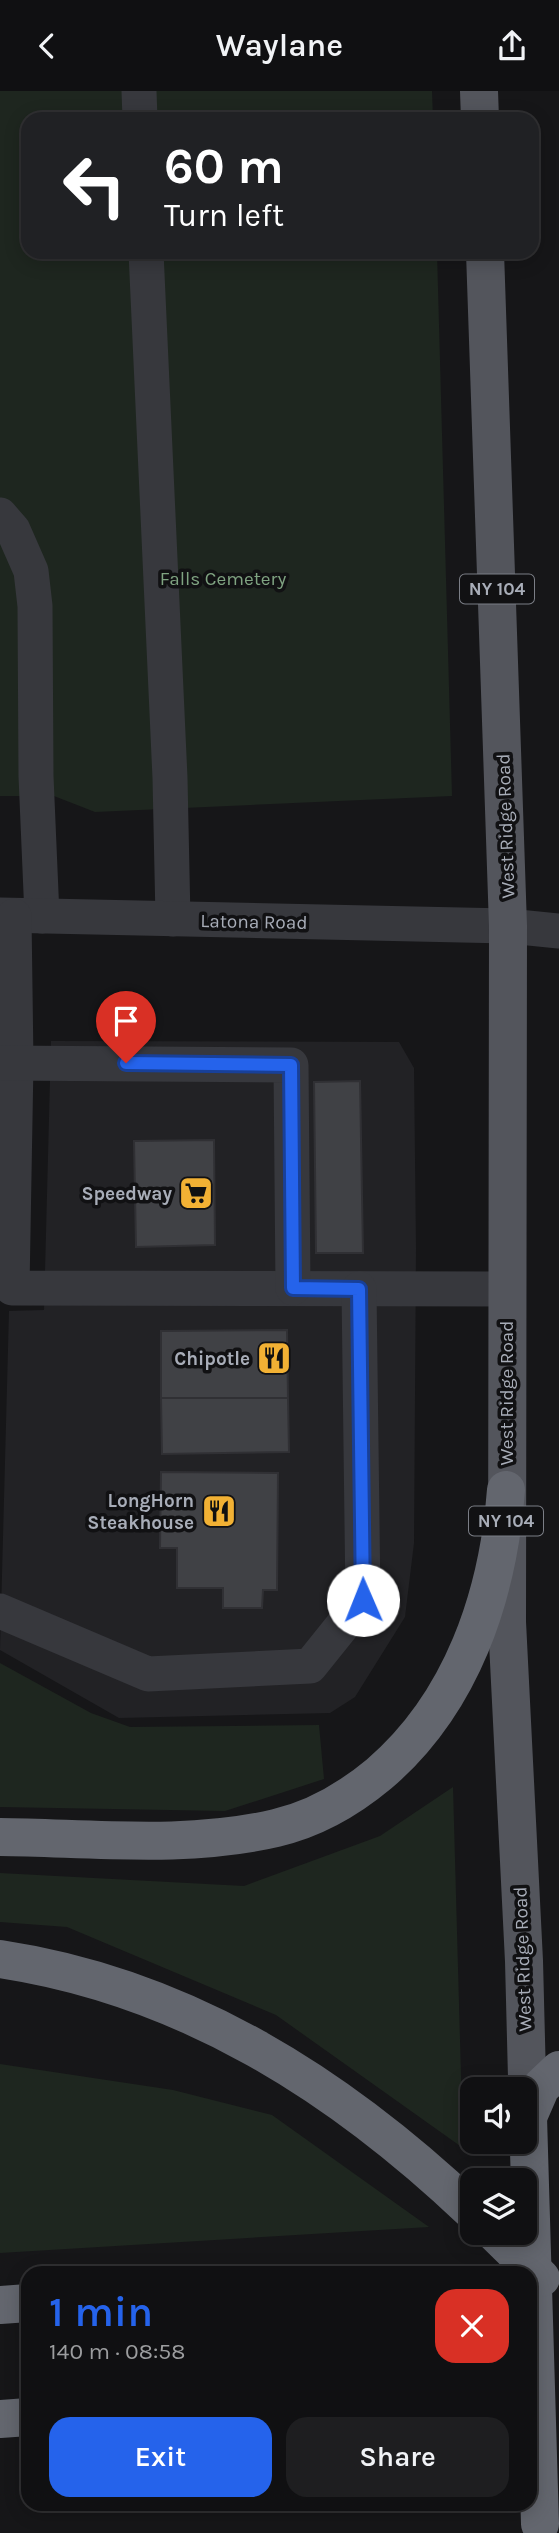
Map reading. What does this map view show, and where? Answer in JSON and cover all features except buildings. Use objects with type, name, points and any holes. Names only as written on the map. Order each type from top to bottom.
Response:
[{"type":"highway","points":[[0,1837],[166,1839],[236,1835],[297,1822],[353,1793],[405,1749],[433,1715],[456,1679],[480,1622],[492,1580],[502,1534],[506,1490]]},
{"type":"highway","points":[[0,1959],[60,1970],[111,1984],[190,2014],[263,2050],[350,2109],[460,2201]]},
{"type":"highway","points":[[537,2096],[541,2087],[559,2070]]},
{"type":"highway","name":"West Ridge Road","points":[[529,2154],[533,2266]]},
{"type":"highway","points":[[507,2245],[528,2266]]},
{"type":"highway","points":[[537,2271],[559,2270]]},
{"type":"highway","points":[[537,2275],[559,2297]]},
{"type":"highway","points":[[0,2305],[21,2304]]},
{"type":"highway","points":[[537,2379],[559,2377]]},
{"type":"highway","points":[[537,2388],[559,2389]]},
{"type":"highway","name":"West Ridge Road","points":[[537,2402],[541,2529]]},
{"type":"highway","points":[[0,2419],[21,2418]]},
{"type":"main road","points":[[480,91],[480,112]]},
{"type":"main road","name":"West Ridge Road","points":[[485,259],[508,926],[506,1490],[510,1700],[524,1961],[527,2077]]},
{"type":"street","points":[[139,91],[140,112]]},
{"type":"street","points":[[146,259],[170,778],[173,919]]},
{"type":"street","points":[[0,515],[13,530],[31,571],[36,776],[19,916],[8,1063],[6,1288],[507,1289]]},
{"type":"street","name":"Latona Road","points":[[19,916],[508,926],[559,931]]},
{"type":"street","points":[[8,1063],[291,1065],[293,1288]]},
{"type":"street","points":[[0,1611],[148,1674],[310,1666],[363,1600],[359,1289]]},
{"type":"shaded area","points":[[51,1041],[399,1042],[414,1068],[414,1543],[405,1617],[355,1697],[330,1713],[119,1718],[0,1650],[9,1311],[44,1310]]},
{"type":"green space","name":"Falls Cemetery","points":[[0,91],[432,91],[433,112],[21,112],[21,259],[437,259],[452,796],[95,812],[54,796],[0,796]]},
{"type":"green space","points":[[0,1663],[91,1713],[130,1727],[319,1725],[324,1779],[225,1811],[0,1807]]},
{"type":"green space","points":[[453,1787],[461,2077],[460,2146],[276,2015],[67,1927],[0,1922],[0,1873],[244,1886],[380,1836]]},
{"type":"green space","points":[[0,2064],[173,2090],[272,2115],[429,2227],[0,2253]]},
{"type":"place","name":"Speedway","points":[[196,1193]]},
{"type":"place","name":"Chipotle","points":[[274,1358]]},
{"type":"place","name":"LongHorn Steakhouse","points":[[219,1511]]},
{"type":"route","points":[[126,1063],[291,1065],[293,1288],[359,1289],[363,1600]]}]
